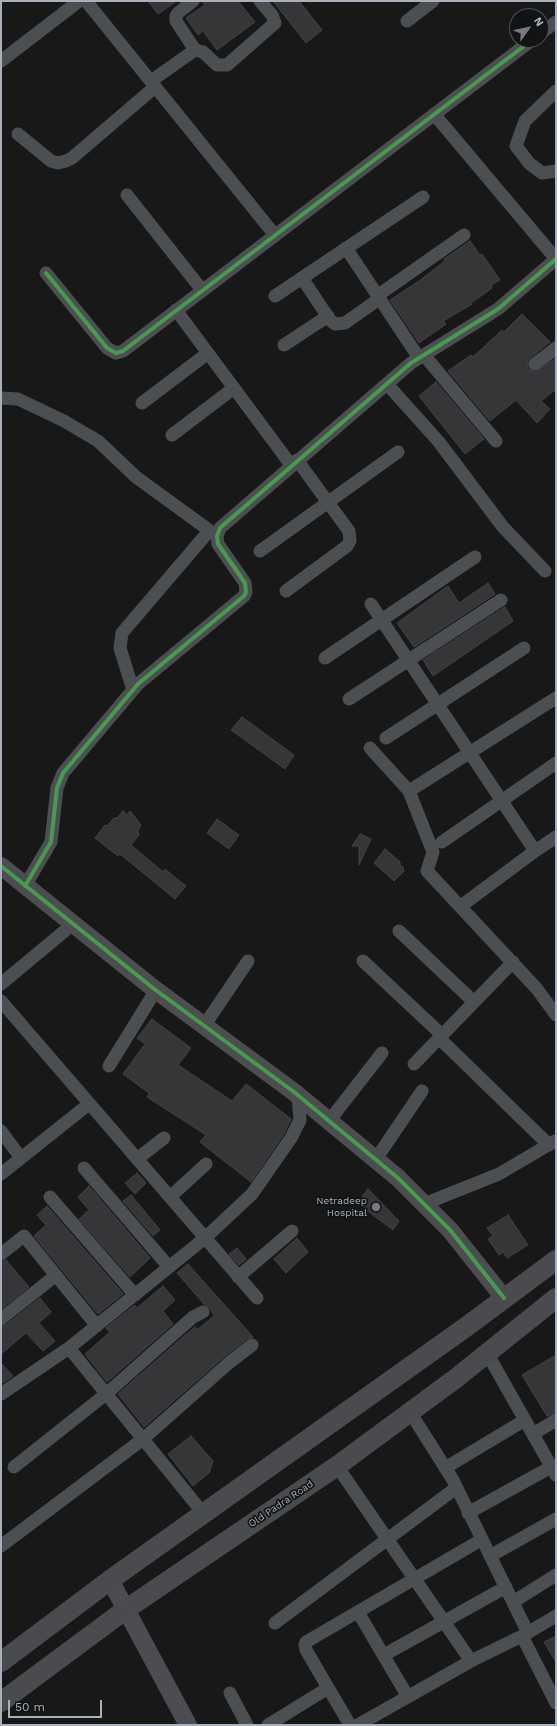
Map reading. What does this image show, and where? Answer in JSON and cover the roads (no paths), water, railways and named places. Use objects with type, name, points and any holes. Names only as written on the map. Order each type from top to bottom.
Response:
[{"type":"main road","points":[[1,1662],[110,1580],[556,1260]]},
{"type":"main road","name":"Old Padra Road","points":[[1,1702],[125,1610],[337,1466],[487,1353],[556,1298]]},
{"type":"street","points":[[1,61],[79,1]]},
{"type":"street","points":[[86,1],[274,234]]},
{"type":"street","points":[[193,1],[179,12],[176,16],[176,21],[195,50],[203,52],[217,65],[226,65],[275,23],[274,19],[260,1]]},
{"type":"street","points":[[407,20],[433,1]]},
{"type":"street","points":[[46,273],[111,352],[116,353],[123,351],[274,234],[521,48]]},
{"type":"street","points":[[18,134],[51,161],[58,163],[66,161],[72,158],[153,84],[195,50]]},
{"type":"street","points":[[556,91],[524,121],[516,146],[529,163],[542,173],[556,171]]},
{"type":"street","points":[[133,690],[120,648],[122,633],[213,534],[294,462],[421,356],[498,309],[556,259],[434,114]]},
{"type":"street","points":[[126,195],[202,290]]},
{"type":"street","points":[[275,296],[423,197]]},
{"type":"street","points":[[302,278],[335,324],[345,323],[464,234]]},
{"type":"street","points":[[346,248],[378,297],[421,356],[496,441]]},
{"type":"street","points":[[176,310],[234,388],[328,503],[348,532],[350,541],[347,546],[286,590]]},
{"type":"street","points":[[284,345],[328,316]]},
{"type":"street","points":[[535,364],[556,348]]},
{"type":"street","points":[[142,403],[208,353]]},
{"type":"street","points":[[387,384],[439,442],[503,527],[545,571]]},
{"type":"street","points":[[172,435],[234,388]]},
{"type":"street","points":[[1,398],[18,399],[98,441],[136,477],[213,534],[221,550],[245,584],[246,592],[244,596],[133,690],[59,780],[51,842],[25,886]]},
{"type":"street","points":[[260,551],[398,452]]},
{"type":"street","points":[[325,658],[475,557]]},
{"type":"street","points":[[349,699],[501,600]]},
{"type":"street","points":[[371,604],[535,851]]},
{"type":"street","points":[[386,738],[524,648]]},
{"type":"street","points":[[408,791],[556,698]]},
{"type":"street","points":[[370,748],[408,791],[433,852],[427,871],[513,962],[537,989],[556,1015]]},
{"type":"street","points":[[442,842],[556,763]]},
{"type":"street","points":[[461,906],[556,837]]},
{"type":"street","points":[[1,866],[156,990],[298,1096],[398,1178],[450,1230],[504,1298]]},
{"type":"street","points":[[1,984],[72,924]]},
{"type":"street","points":[[399,931],[474,1002]]},
{"type":"street","points":[[204,1026],[248,961]]},
{"type":"street","points":[[363,961],[553,1142],[499,1174],[424,1204]]},
{"type":"street","points":[[414,1064],[513,962]]},
{"type":"street","points":[[109,1066],[156,990]]},
{"type":"street","points":[[1,1001],[257,1298]]},
{"type":"street","points":[[329,1121],[382,1053]]},
{"type":"street","points":[[376,1160],[422,1092]]},
{"type":"street","points":[[1,1394],[69,1348],[205,1238],[252,1194],[292,1138],[300,1120],[298,1096]]},
{"type":"street","points":[[1,1174],[89,1104]]},
{"type":"street","points":[[1,1131],[21,1158]]},
{"type":"street","points":[[137,1159],[164,1138]]},
{"type":"street","points":[[170,1197],[206,1164]]},
{"type":"street","points":[[84,1168],[169,1267]]},
{"type":"street","points":[[50,1197],[135,1295]]},
{"type":"street","points":[[238,1276],[292,1231]]},
{"type":"street","points":[[1,1254],[24,1236],[96,1326]]},
{"type":"street","points":[[1,1319],[55,1276]]},
{"type":"street","points":[[14,1467],[106,1394],[193,1317],[203,1312]]},
{"type":"street","points":[[1,1546],[143,1439],[252,1344]]},
{"type":"street","points":[[69,1348],[203,1513]]},
{"type":"street","points":[[468,1514],[554,1471],[487,1353]]},
{"type":"street","points":[[410,1412],[456,1488],[506,1587],[556,1703]]},
{"type":"street","points":[[445,1468],[525,1420]]},
{"type":"street","points":[[533,1434],[556,1420]]},
{"type":"street","points":[[337,1466],[471,1661]]},
{"type":"street","points":[[275,1623],[456,1488]]},
{"type":"street","points":[[490,1556],[556,1519]]},
{"type":"street","points":[[350,1725],[305,1645],[306,1642],[481,1540]]},
{"type":"street","points":[[513,1602],[556,1575]]},
{"type":"street","points":[[110,1580],[188,1725]]},
{"type":"street","points":[[384,1656],[444,1620],[506,1587]]},
{"type":"street","points":[[358,1612],[408,1697]]},
{"type":"street","points":[[358,1725],[471,1661],[525,1634],[556,1616]]},
{"type":"street","points":[[268,1725],[328,1688]]},
{"type":"street","points":[[230,1693],[247,1725]]},
{"type":"place","name":"Netradeep Hospital","points":[[376,1207]]}]
